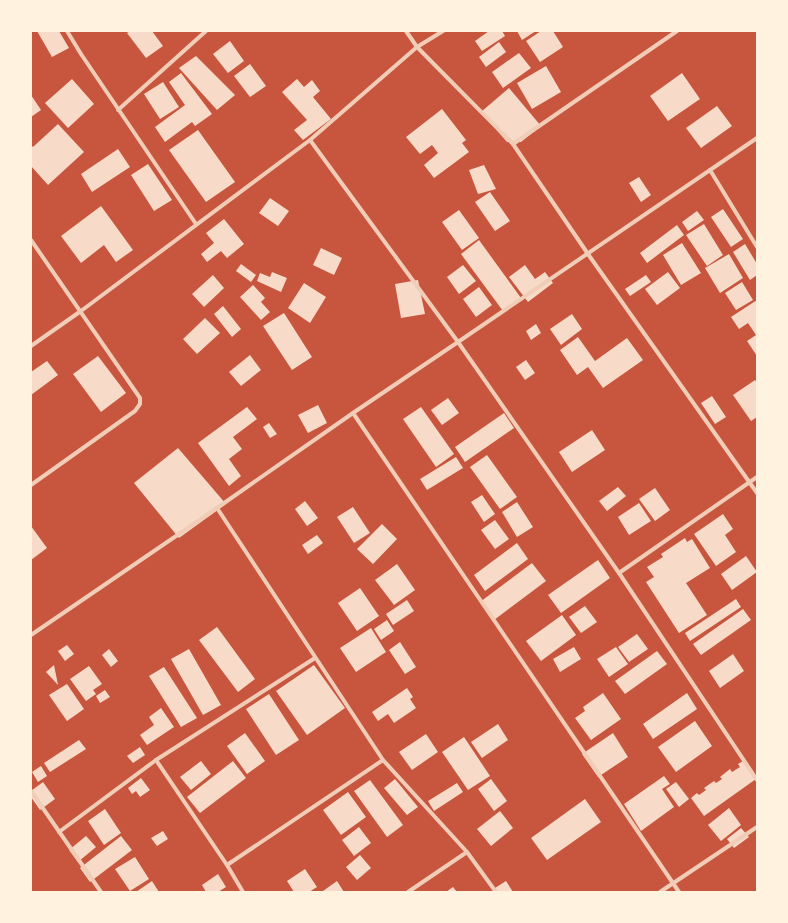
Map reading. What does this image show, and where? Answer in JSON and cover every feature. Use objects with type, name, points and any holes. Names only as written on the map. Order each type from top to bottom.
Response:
[{"type":"street","points":[[67,31],[118,110],[196,224]]},
{"type":"street","points":[[118,110],[206,31]]},
{"type":"street","points":[[406,31],[417,47],[513,144],[588,254],[757,493]]},
{"type":"street","points":[[31,346],[81,311],[310,140],[417,47],[443,31]]},
{"type":"street","points":[[513,144],[677,31]]},
{"type":"street","points":[[31,635],[217,508],[353,412],[757,138]]},
{"type":"street","points":[[310,140],[458,342],[620,573],[757,780]]},
{"type":"street","points":[[710,170],[757,247]]},
{"type":"street","points":[[31,240],[140,398],[140,404],[136,411],[31,485]]},
{"type":"street","points":[[353,412],[679,892]]},
{"type":"street","points":[[620,573],[757,477]]},
{"type":"street","points":[[217,508],[384,760],[466,852],[496,892]]},
{"type":"street","points":[[60,832],[156,760],[315,658]]},
{"type":"street","points":[[156,760],[227,865],[243,892]]},
{"type":"street","points":[[227,865],[384,760]]},
{"type":"street","points":[[31,791],[101,892]]},
{"type":"street","points":[[660,892],[757,827]]},
{"type":"street","points":[[408,892],[466,852]]},
{"type":"building","points":[[37,31],[59,31],[69,48],[52,57]]},
{"type":"building","points":[[130,31],[152,31],[163,46],[146,58],[127,33]]},
{"type":"building","points":[[489,31],[502,31],[505,36],[482,51],[475,41]]},
{"type":"building","points":[[517,31],[536,31],[522,40]]},
{"type":"building","points":[[541,31],[553,31],[563,47],[540,62],[526,41]]},
{"type":"building","points":[[230,41],[244,61],[228,73],[213,54]]},
{"type":"building","points":[[499,42],[506,52],[486,67],[479,57]]},
{"type":"building","points":[[519,53],[531,68],[503,88],[492,72]]},
{"type":"building","points":[[196,56],[235,95],[217,110],[179,68]]},
{"type":"building","points":[[250,64],[266,86],[250,97],[234,76]]},
{"type":"building","points":[[546,66],[561,92],[532,109],[517,83]]},
{"type":"building","points":[[181,73],[212,114],[195,126],[192,122],[165,142],[155,127],[185,105],[169,82]]},
{"type":"building","points":[[682,73],[700,99],[668,121],[650,96]]},
{"type":"building","points":[[72,79],[94,104],[68,128],[45,103]]},
{"type":"building","points":[[297,79],[304,87],[312,80],[320,91],[313,97],[331,119],[303,140],[294,130],[307,120],[282,92]]},
{"type":"building","points":[[163,82],[179,107],[160,119],[144,94]]},
{"type":"building","points":[[509,88],[541,126],[521,142],[507,142],[481,112]]},
{"type":"building","points":[[31,95],[41,110],[31,117]]},
{"type":"building","points":[[717,106],[732,126],[701,148],[686,128]]},
{"type":"building","points":[[442,109],[466,140],[462,143],[469,152],[434,178],[424,165],[438,153],[432,145],[420,154],[406,137]]},
{"type":"building","points":[[58,124],[84,152],[48,185],[31,166],[31,145],[33,147]]},
{"type":"building","points":[[198,130],[235,182],[206,202],[169,150]]},
{"type":"building","points":[[118,149],[130,167],[92,192],[81,174]]},
{"type":"building","points":[[148,164],[172,200],[154,211],[131,175]]},
{"type":"building","points":[[484,165],[496,189],[478,194],[469,170]]},
{"type":"building","points":[[639,177],[651,195],[641,202],[629,183]]},
{"type":"building","points":[[490,192],[510,221],[495,231],[475,202]]},
{"type":"building","points":[[270,198],[289,211],[278,226],[259,213]]},
{"type":"building","points":[[101,206],[133,250],[116,262],[104,245],[81,263],[61,236]]},
{"type":"building","points":[[723,209],[743,239],[731,247],[711,217]]},
{"type":"building","points":[[459,210],[479,238],[462,250],[442,222]]},
{"type":"building","points":[[697,211],[704,220],[688,231],[682,222]]},
{"type":"building","points":[[224,219],[244,244],[227,258],[221,251],[207,262],[201,254],[214,243],[206,233]]},
{"type":"building","points":[[704,224],[723,255],[707,266],[686,235]]},
{"type":"building","points":[[677,225],[684,235],[647,263],[640,253]]},
{"type":"building","points":[[479,240],[521,298],[503,311],[461,254]]},
{"type":"building","points":[[682,243],[701,273],[681,285],[663,255]]},
{"type":"building","points":[[745,244],[757,264],[757,275],[750,280],[733,252]]},
{"type":"building","points":[[321,248],[342,258],[334,275],[313,265]]},
{"type":"building","points":[[729,254],[743,278],[720,293],[705,268]]},
{"type":"building","points":[[241,264],[256,275],[251,282],[236,271]]},
{"type":"building","points":[[463,265],[476,281],[459,294],[447,277]]},
{"type":"building","points":[[525,265],[535,279],[545,272],[553,283],[528,302],[509,277]]},
{"type":"building","points":[[272,272],[287,278],[281,292],[257,281],[260,273],[270,277]]},
{"type":"building","points":[[668,272],[680,288],[657,305],[645,289]]},
{"type":"building","points":[[213,275],[224,288],[204,307],[192,294]]},
{"type":"building","points":[[646,275],[651,282],[630,296],[625,289]]},
{"type":"building","points":[[418,280],[425,314],[401,318],[395,284]]},
{"type":"building","points":[[742,282],[753,300],[736,310],[725,293]]},
{"type":"building","points":[[304,283],[326,297],[310,323],[288,308]]},
{"type":"building","points":[[253,285],[265,298],[261,302],[270,312],[261,320],[240,297]]},
{"type":"building","points":[[479,287],[492,305],[476,317],[463,299]]},
{"type":"building","points":[[757,300],[757,356],[747,341],[756,335],[748,323],[739,329],[731,317]]},
{"type":"building","points":[[223,306],[241,329],[232,337],[214,314]]},
{"type":"building","points":[[284,313],[312,357],[292,370],[263,326]]},
{"type":"building","points":[[572,314],[582,329],[561,345],[550,329]]},
{"type":"building","points":[[205,318],[220,333],[197,354],[183,339]]},
{"type":"building","points":[[536,324],[541,333],[531,340],[526,331]]},
{"type":"building","points":[[578,337],[595,361],[627,338],[643,360],[603,388],[588,367],[577,375],[560,350]]},
{"type":"building","points":[[250,355],[261,370],[241,386],[229,372]]},
{"type":"building","points":[[98,356],[126,393],[101,412],[73,374]]},
{"type":"building","points":[[526,360],[535,373],[525,380],[516,367]]},
{"type":"building","points":[[47,361],[58,375],[31,395],[31,372]]},
{"type":"building","points":[[755,380],[757,383],[757,417],[751,421],[733,395]]},
{"type":"building","points":[[712,396],[726,417],[715,424],[701,403]]},
{"type":"building","points":[[448,398],[459,413],[442,425],[431,410]]},
{"type":"building","points":[[318,405],[327,423],[308,433],[298,415]]},
{"type":"building","points":[[247,407],[257,419],[233,437],[242,449],[229,459],[241,476],[229,486],[198,443]]},
{"type":"building","points":[[421,407],[454,454],[436,467],[403,419]]},
{"type":"building","points":[[504,413],[514,428],[465,462],[455,447]]},
{"type":"building","points":[[269,423],[277,434],[270,438],[263,427]]},
{"type":"building","points":[[592,430],[605,450],[572,472],[559,452]]},
{"type":"building","points":[[178,448],[226,504],[179,538],[134,483]]},
{"type":"building","points":[[487,455],[517,497],[500,509],[470,467]]},
{"type":"building","points":[[456,457],[463,468],[427,490],[420,479]]},
{"type":"building","points":[[618,487],[626,496],[607,511],[599,501]]},
{"type":"building","points":[[655,488],[670,510],[655,521],[639,499]]},
{"type":"building","points":[[482,495],[495,514],[484,522],[471,502]]},
{"type":"building","points":[[305,501],[318,518],[307,526],[295,509]]},
{"type":"building","points":[[517,502],[533,527],[517,537],[502,512]]},
{"type":"building","points":[[639,503],[651,521],[629,535],[618,517]]},
{"type":"building","points":[[353,507],[370,533],[354,543],[337,517]]},
{"type":"building","points":[[723,514],[733,529],[725,535],[736,552],[716,566],[694,534]]},
{"type":"building","points":[[495,520],[509,539],[495,549],[481,530]]},
{"type":"building","points":[[382,524],[397,539],[373,564],[357,549]]},
{"type":"building","points":[[31,526],[47,548],[31,560]]},
{"type":"building","points":[[317,535],[323,543],[308,554],[302,545]]},
{"type":"building","points":[[685,538],[687,542],[692,539],[710,568],[686,583],[707,615],[679,633],[646,582],[654,577],[647,567],[663,557],[661,554]]},
{"type":"building","points":[[517,543],[528,559],[485,591],[474,575]]},
{"type":"building","points":[[746,556],[757,572],[732,590],[721,574]]},
{"type":"building","points":[[598,560],[610,578],[561,613],[548,595]]},
{"type":"building","points":[[532,563],[546,581],[494,620],[480,602]]},
{"type":"building","points":[[397,564],[415,590],[394,605],[375,580]]},
{"type":"building","points":[[360,588],[379,616],[357,631],[338,603]]},
{"type":"building","points":[[736,599],[741,607],[690,641],[685,633]]},
{"type":"building","points":[[407,600],[414,611],[393,625],[386,614]]},
{"type":"building","points":[[585,606],[597,622],[581,633],[569,617]]},
{"type":"building","points":[[743,609],[751,620],[701,655],[693,644]]},
{"type":"building","points":[[562,615],[576,635],[541,661],[526,641]]},
{"type":"building","points":[[387,620],[394,631],[381,640],[374,629]]},
{"type":"building","points":[[217,627],[255,679],[238,692],[199,640]]},
{"type":"building","points":[[371,628],[386,652],[356,672],[340,648]]},
{"type":"building","points":[[637,634],[648,649],[629,662],[618,647]]},
{"type":"building","points":[[400,642],[416,667],[405,674],[389,650]]},
{"type":"building","points":[[67,645],[74,654],[65,661],[58,651]]},
{"type":"building","points":[[574,647],[581,659],[560,672],[553,659]]},
{"type":"building","points":[[616,647],[628,664],[609,677],[597,659]]},
{"type":"building","points":[[109,649],[118,661],[111,667],[102,655]]},
{"type":"building","points":[[189,649],[221,705],[203,715],[171,659]]},
{"type":"building","points":[[657,651],[667,664],[625,694],[615,681]]},
{"type":"building","points":[[733,654],[744,671],[720,688],[709,671]]},
{"type":"building","points":[[54,665],[58,685],[46,672]]},
{"type":"building","points":[[314,665],[345,708],[307,735],[276,691]]},
{"type":"building","points":[[89,666],[102,684],[93,690],[96,694],[86,701],[70,679]]},
{"type":"building","points":[[164,667],[197,718],[181,727],[149,676]]},
{"type":"building","points":[[67,684],[84,709],[67,721],[49,695]]},
{"type":"building","points":[[407,688],[413,697],[410,699],[416,708],[394,723],[388,714],[378,721],[372,712]]},
{"type":"building","points":[[105,690],[110,697],[100,703],[96,696]]},
{"type":"building","points":[[603,693],[621,719],[591,740],[575,718],[585,711],[583,707]]},
{"type":"building","points":[[687,693],[697,709],[653,739],[643,724]]},
{"type":"building","points":[[269,694],[299,740],[276,755],[246,709]]},
{"type":"building","points":[[161,708],[174,727],[147,745],[140,735],[154,725],[149,717]]},
{"type":"building","points":[[695,721],[712,746],[676,772],[658,747]]},
{"type":"building","points":[[498,724],[508,740],[482,758],[471,742]]},
{"type":"building","points":[[245,733],[265,761],[247,774],[227,746]]},
{"type":"building","points":[[613,733],[628,757],[598,777],[582,754]]},
{"type":"building","points":[[426,734],[438,752],[412,770],[399,752]]},
{"type":"building","points":[[464,737],[490,776],[468,790],[442,752]]},
{"type":"building","points":[[79,740],[86,749],[50,772],[44,763]]},
{"type":"building","points":[[140,747],[145,755],[133,763],[127,756]]},
{"type":"building","points":[[201,761],[211,774],[191,790],[180,777]]},
{"type":"building","points":[[233,761],[246,778],[200,813],[187,797]]},
{"type":"building","points":[[743,761],[756,779],[704,816],[691,798],[697,793],[699,795],[706,790],[704,788],[714,781],[716,783],[722,779],[720,777],[730,769],[732,772],[740,767],[738,764]]},
{"type":"building","points":[[41,766],[47,776],[38,782],[32,772]]},
{"type":"building","points":[[664,776],[670,784],[662,789],[674,807],[641,831],[624,804]]},
{"type":"building","points":[[141,778],[150,790],[140,797],[136,791],[132,794],[128,788]]},
{"type":"building","points":[[395,779],[418,807],[407,815],[384,788]]},
{"type":"building","points":[[491,779],[507,801],[494,811],[478,789]]},
{"type":"building","points":[[370,780],[403,825],[387,837],[354,791]]},
{"type":"building","points":[[43,782],[55,799],[40,810],[31,797],[31,791]]},
{"type":"building","points":[[676,782],[689,799],[679,807],[666,789]]},
{"type":"building","points":[[457,783],[463,792],[434,811],[428,801]]},
{"type":"building","points":[[348,792],[366,817],[341,835],[323,810]]},
{"type":"building","points":[[585,799],[601,822],[547,860],[531,838]]},
{"type":"building","points":[[729,808],[741,825],[721,841],[708,825]]},
{"type":"building","points":[[105,809],[121,833],[104,845],[88,821]]},
{"type":"building","points":[[500,811],[513,828],[491,846],[477,829]]},
{"type":"building","points":[[359,827],[371,843],[354,856],[342,840]]},
{"type":"building","points":[[741,828],[749,837],[734,848],[727,839]]},
{"type":"building","points":[[163,831],[168,839],[157,846],[151,838]]},
{"type":"building","points":[[86,836],[96,847],[78,862],[69,850]]},
{"type":"building","points":[[121,836],[132,850],[90,882],[80,868]]},
{"type":"building","points":[[360,855],[371,868],[357,880],[346,867]]},
{"type":"building","points":[[135,857],[149,879],[130,891],[115,869]]},
{"type":"building","points":[[305,869],[317,887],[309,892],[294,892],[287,881]]},
{"type":"building","points":[[218,874],[226,887],[218,892],[206,892],[202,885]]},
{"type":"building","points":[[152,881],[159,892],[136,892]]},
{"type":"building","points":[[337,881],[344,892],[323,891]]},
{"type":"building","points":[[506,881],[513,892],[498,892],[495,888]]},
{"type":"building","points":[[453,887],[457,892],[446,892]]}]
